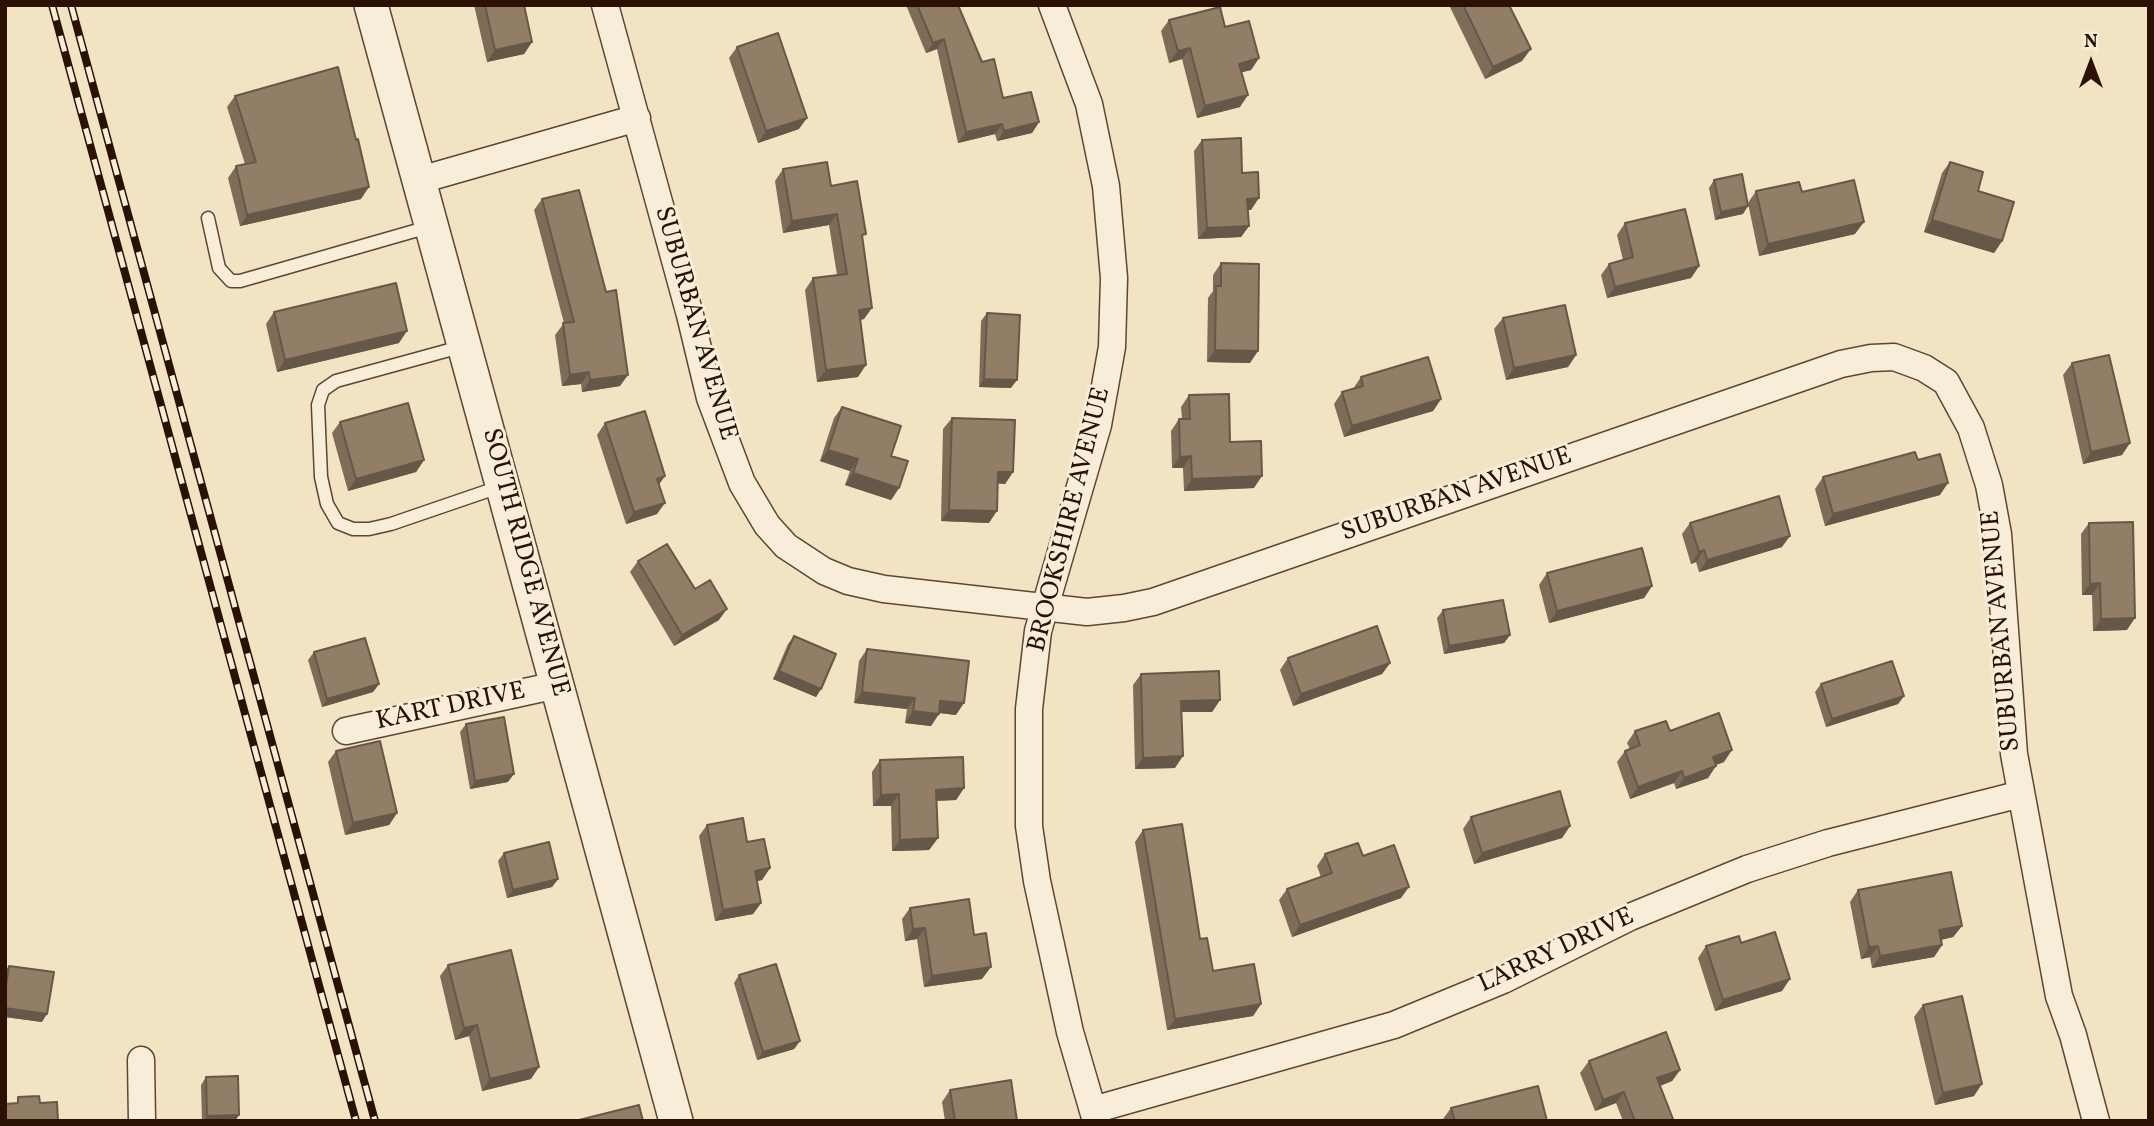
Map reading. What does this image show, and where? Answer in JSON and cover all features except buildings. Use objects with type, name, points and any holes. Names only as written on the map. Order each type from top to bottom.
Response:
[{"type":"street","name":"SOUTH RIDGE AVENUE","points":[[371,5],[676,1121]]},
{"type":"street","name":"SUBURBAN AVENUE","points":[[606,5],[710,398],[741,483],[767,525],[786,546],[824,571],[848,581],[884,589],[1087,612],[1124,608],[1153,602],[1841,364],[1894,357],[1924,368],[1946,382],[1971,428],[1989,485],[1997,534],[2014,754],[2059,996],[2073,1035],[2095,1121]]},
{"type":"street","name":"BROOKSHIRE AVENUE","points":[[1052,5],[1089,104],[1106,186],[1114,278],[1112,347],[1098,425],[1038,631],[1029,709],[1029,826],[1037,881],[1070,1031],[1095,1116]]},
{"type":"street","points":[[420,180],[637,118]]},
{"type":"street","name":"KART DRIVE","points":[[345,731],[557,685]]},
{"type":"street","name":"LARRY DRIVE","points":[[1095,1116],[1394,1025],[1503,980],[1630,917],[1747,869],[1828,843],[2021,794]]},
{"type":"street","points":[[141,1060],[142,1121]]},
{"type":"lane","points":[[208,218],[219,268],[231,281],[240,281],[432,226]]},
{"type":"lane","points":[[465,346],[336,381],[323,390],[318,405],[321,477],[327,504],[338,523],[353,529],[369,529],[391,524],[503,485]]},
{"type":"railway","points":[[52,5],[356,1121]]},
{"type":"railway","points":[[71,5],[375,1121]]}]
